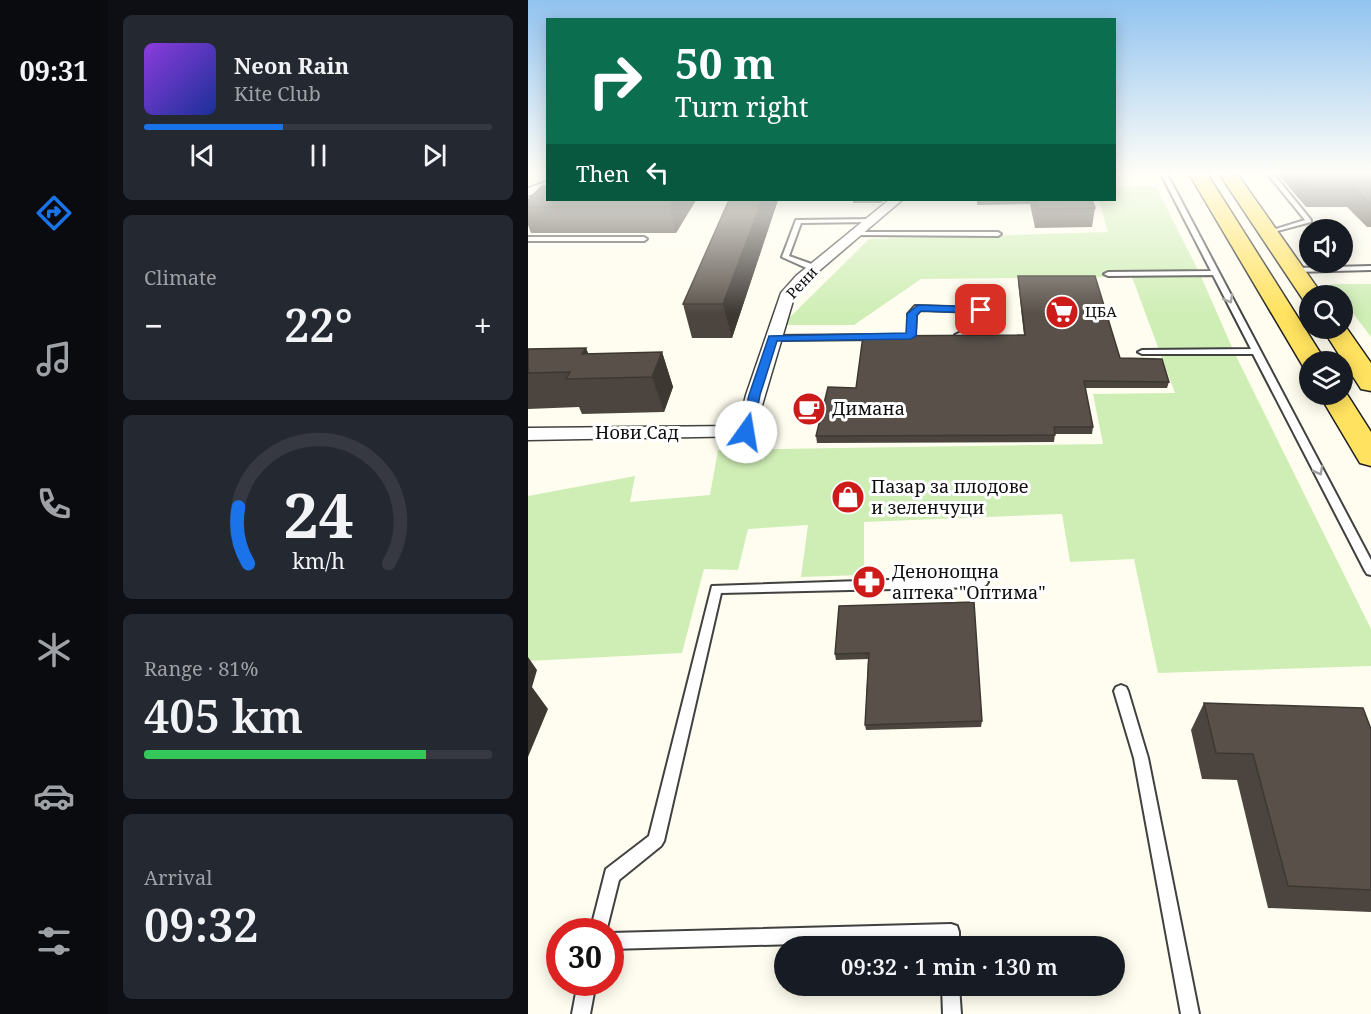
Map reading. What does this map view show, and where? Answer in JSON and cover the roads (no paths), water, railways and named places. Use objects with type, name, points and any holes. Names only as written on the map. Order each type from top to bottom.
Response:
[{"type":"main road","points":[[1226,219],[1306,351]]},
{"type":"main road","points":[[1259,219],[1305,285]]},
{"type":"main road","points":[[1341,339],[1371,383]]},
{"type":"main road","points":[[1340,405],[1371,456]]},
{"type":"street","name":"Рени","points":[[746,432],[755,395],[788,293],[871,220]]},
{"type":"street","name":"Нови Сад","points":[[528,434],[746,432]]},
{"type":"lane","points":[[1187,219],[1371,571]]},
{"type":"lane","points":[[1268,233],[1309,221],[1308,219]]},
{"type":"lane","points":[[814,268],[786,257],[798,220],[871,220]]},
{"type":"lane","points":[[856,233],[998,234]]},
{"type":"lane","points":[[528,239],[644,239]]},
{"type":"lane","points":[[1295,270],[1371,268]]},
{"type":"lane","points":[[1108,274],[1215,273]]},
{"type":"lane","points":[[911,336],[912,314],[918,308],[981,310],[981,333],[952,336]]},
{"type":"lane","points":[[773,338],[888,336]]},
{"type":"lane","points":[[900,336],[922,336]]},
{"type":"lane","points":[[1142,352],[1256,351]]},
{"type":"lane","points":[[601,918],[612,875],[656,841],[716,589],[982,582]]},
{"type":"lane","points":[[1121,691],[1141,758],[1190,1014]]},
{"type":"lane","points":[[799,936],[951,932],[951,936]]},
{"type":"lane","points":[[624,941],[774,937]]},
{"type":"lane","points":[[581,1014],[584,996]]},
{"type":"lane","points":[[951,996],[952,1014]]},
{"type":"place","name":"ЦБА","points":[[1062,312]]},
{"type":"place","name":"Димана","points":[[809,409]]},
{"type":"place","name":"Пазар за плодове и зеленчуци","points":[[848,497]]},
{"type":"place","name":"Денонощна аптека \"Оптима\"","points":[[869,582]]}]
